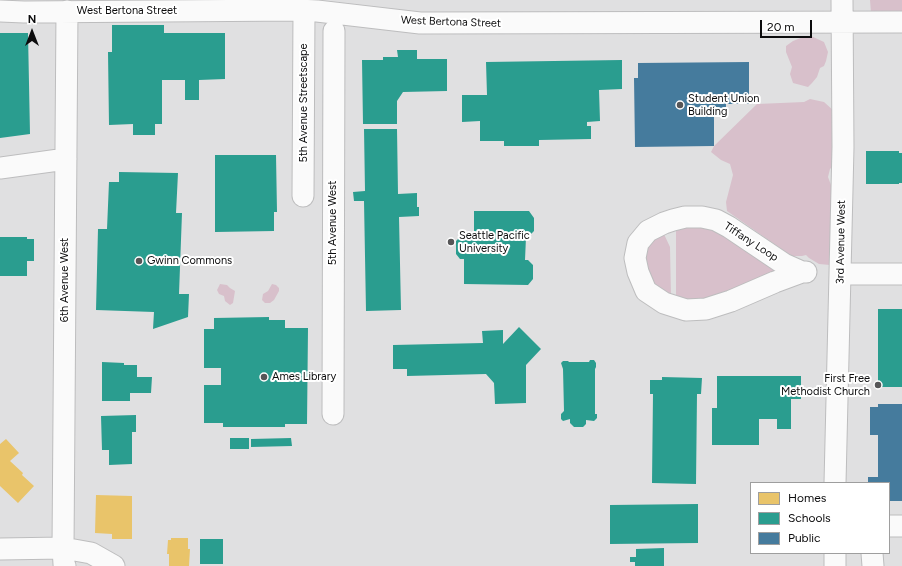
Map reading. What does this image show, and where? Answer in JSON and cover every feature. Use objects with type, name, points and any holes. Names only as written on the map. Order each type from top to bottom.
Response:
[{"type":"street","name":"3rd Avenue West","points":[[835,482],[843,147],[842,0]]},
{"type":"street","name":"West Bertona Street","points":[[0,11],[26,6],[67,11],[311,7],[420,23],[902,22]]},
{"type":"street","name":"5th Avenue Streetscape","points":[[303,196],[311,7]]},
{"type":"street","name":"6th Avenue West","points":[[64,557],[67,11]]},
{"type":"street","name":"5th Avenue West","points":[[333,414],[334,31]]},
{"type":"street","points":[[0,168],[66,159]]},
{"type":"street","name":"Tiffany Loop","points":[[685,217],[702,217],[716,220],[729,227],[784,264],[804,272],[775,282],[732,301],[706,309],[686,310],[664,303],[646,291],[638,272],[635,258],[638,243],[648,231],[673,220],[685,217]]},
{"type":"street","points":[[841,274],[902,274]]},
{"type":"street","points":[[890,526],[902,526]]},
{"type":"street","points":[[0,549],[64,557],[91,553],[114,566]]},
{"type":"street","points":[[835,554],[835,566]]},
{"type":"street","points":[[872,554],[873,566]]},
{"type":"shaded area","points":[[870,0],[902,0],[902,13],[871,13]]},
{"type":"shaded area","points":[[811,36],[824,42],[828,52],[824,66],[820,68],[817,77],[808,87],[793,83],[790,74],[792,67],[786,52],[786,46],[803,37]]},
{"type":"shaded area","points":[[810,99],[824,102],[834,111],[840,158],[830,169],[828,177],[834,193],[830,265],[819,264],[806,255],[792,256],[727,211],[726,202],[733,175],[730,164],[721,160],[711,152],[714,146],[757,104],[804,102]]},
{"type":"shaded area","points":[[676,225],[718,228],[777,271],[708,301],[686,302],[676,298]]},
{"type":"shaded area","points":[[663,232],[670,247],[671,297],[658,288],[652,281],[645,260],[649,244]]},
{"type":"shaded area","points":[[220,284],[227,285],[235,291],[233,303],[230,305],[225,301],[224,296],[219,294],[217,290]]},
{"type":"shaded area","points":[[272,284],[279,288],[279,291],[274,300],[270,303],[265,303],[262,300],[263,294],[268,291]]},
{"type":"building: Homes","points":[[6,439],[19,453],[10,461],[34,486],[18,503],[0,486],[0,444]]},
{"type":"building: Homes","points":[[96,495],[132,496],[132,539],[112,539],[112,534],[95,533]]},
{"type":"building: Homes","points":[[171,538],[188,538],[188,549],[190,549],[189,566],[169,566],[169,554],[167,554],[168,540],[171,540]]},
{"type":"building: Schools","points":[[112,25],[164,25],[164,33],[225,33],[225,79],[199,80],[199,100],[185,100],[185,80],[162,80],[162,124],[155,124],[155,135],[133,135],[133,124],[109,125],[108,52],[112,52]]},
{"type":"building: Schools","points":[[0,33],[28,33],[30,134],[0,138]]},
{"type":"building: Schools","points":[[397,50],[417,50],[417,59],[447,59],[447,91],[403,92],[397,101],[397,124],[363,124],[362,60],[383,60],[383,57],[398,57]]},
{"type":"building: Schools","points":[[622,60],[622,89],[599,90],[600,121],[587,122],[587,126],[591,126],[591,139],[539,140],[539,146],[504,146],[504,141],[480,141],[480,121],[462,122],[462,95],[487,95],[486,62]]},
{"type":"building: Schools","points":[[364,129],[397,129],[398,194],[417,193],[417,207],[419,207],[419,216],[399,217],[401,310],[366,311],[364,201],[354,201],[353,192],[365,191]]},
{"type":"building: Schools","points":[[866,151],[899,151],[899,153],[902,153],[902,183],[866,184]]},
{"type":"building: Schools","points":[[215,155],[276,155],[277,212],[274,212],[274,231],[215,232]]},
{"type":"building: Schools","name":"Gwinn Commons","points":[[119,172],[178,173],[176,213],[182,213],[179,294],[189,294],[188,317],[153,329],[154,312],[96,310],[98,229],[107,229],[109,182],[119,182]]},
{"type":"building: Schools","points":[[474,211],[529,211],[534,218],[534,231],[526,237],[525,260],[528,260],[533,265],[533,279],[528,285],[464,284],[464,259],[460,259],[456,254],[456,241],[461,236],[474,237]]},
{"type":"building: Schools","points":[[0,237],[27,237],[27,239],[34,239],[34,261],[27,261],[27,276],[0,276]]},
{"type":"building: Schools","points":[[878,309],[902,309],[902,387],[878,387]]},
{"type":"building: Schools","name":"Ames Library","points":[[269,317],[269,320],[285,320],[285,328],[308,328],[307,424],[285,424],[285,427],[223,427],[223,423],[204,423],[204,385],[221,385],[221,368],[204,368],[204,329],[214,329],[214,318]]},
{"type":"building: Schools","points":[[519,327],[541,349],[526,365],[526,403],[495,404],[494,383],[486,374],[407,376],[407,369],[393,369],[393,345],[483,343],[482,331],[503,330],[503,344]]},
{"type":"building: Schools","points":[[590,360],[594,360],[596,363],[595,414],[597,414],[597,418],[594,421],[586,420],[586,424],[583,427],[574,427],[570,423],[570,419],[563,421],[561,419],[561,414],[564,411],[563,369],[561,363],[563,361],[589,362]]},
{"type":"building: Schools","points":[[102,362],[137,365],[137,377],[152,377],[151,393],[130,393],[130,401],[102,401]]},
{"type":"building: Schools","points":[[717,376],[801,376],[801,399],[791,399],[791,429],[777,429],[777,419],[759,419],[759,445],[712,445],[712,408],[717,408]]},
{"type":"building: Schools","points":[[662,377],[702,378],[701,394],[697,394],[696,484],[652,483],[653,394],[650,394],[650,380],[662,380]]},
{"type":"building: Schools","points":[[136,415],[136,432],[132,432],[132,464],[109,465],[109,450],[102,450],[101,416]]},
{"type":"building: Schools","points":[[230,438],[249,438],[249,449],[230,449]]},
{"type":"building: Schools","points":[[291,438],[292,446],[251,447],[251,439]]},
{"type":"building: Schools","points":[[698,504],[698,543],[610,544],[610,505]]},
{"type":"building: Schools","points":[[200,539],[223,539],[223,564],[200,564]]},
{"type":"building: Schools","points":[[664,548],[664,566],[635,566],[635,562],[630,562],[630,557],[636,557],[636,549]]},
{"type":"building: Public","name":"Student Union Building","points":[[749,62],[749,104],[726,104],[726,114],[714,115],[714,146],[635,147],[634,78],[638,78],[638,63]]},
{"type":"building: Public","name":"First Free Methodist Church","points":[[878,404],[902,404],[902,501],[890,501],[890,482],[868,482],[868,477],[878,477],[878,435],[870,435],[870,407],[878,407]]},
{"type":"place","name":"Student Union Building","points":[[680,105]]},
{"type":"place","name":"Seattle Pacific University","points":[[451,242]]},
{"type":"place","name":"Gwinn Commons","points":[[139,261]]},
{"type":"place","name":"Ames Library","points":[[264,377]]},
{"type":"place","name":"First Free Methodist Church","points":[[878,385]]}]
